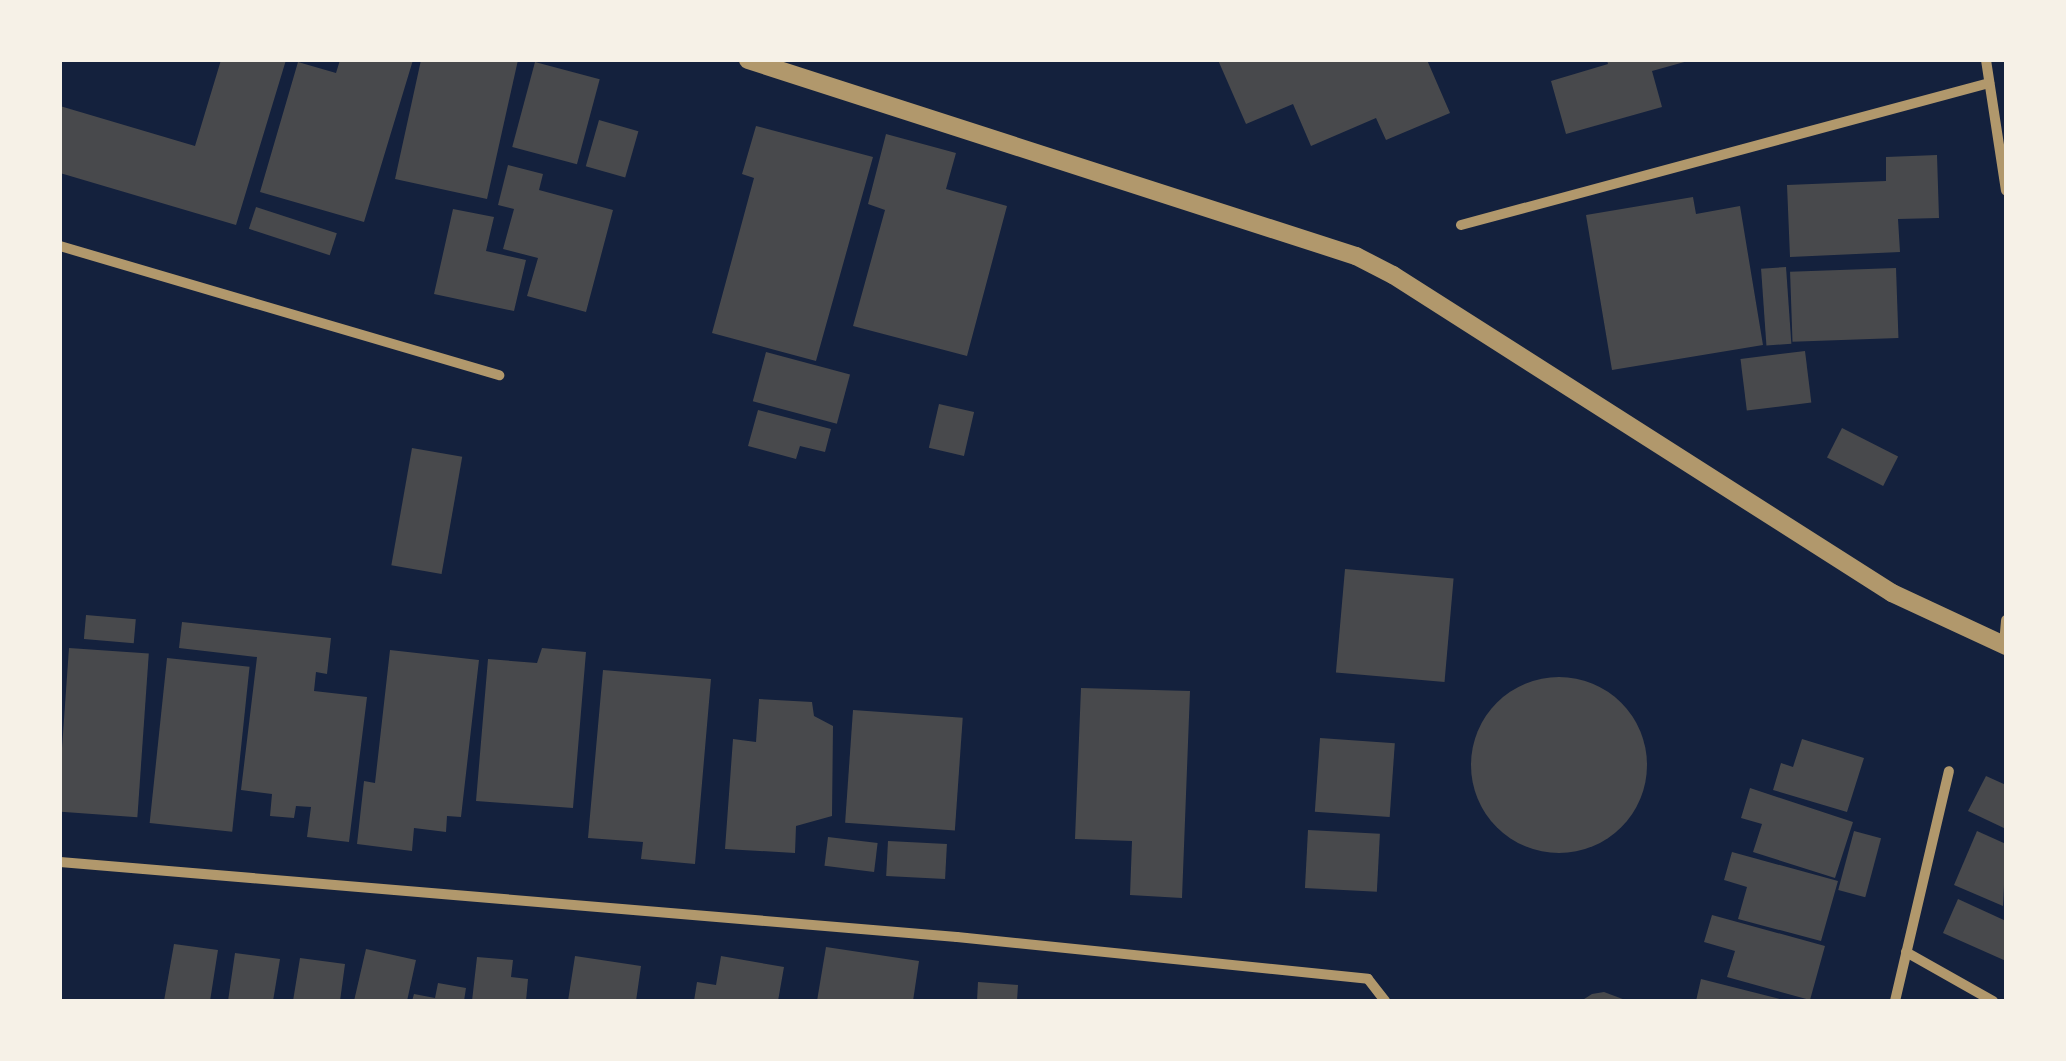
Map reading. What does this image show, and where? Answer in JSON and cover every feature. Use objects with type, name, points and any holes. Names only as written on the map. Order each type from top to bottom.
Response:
[{"type":"street","points":[[748,60],[1356,256],[1393,275],[1892,593],[2005,645],[2006,620]]},
{"type":"street","points":[[1986,60],[2006,190]]},
{"type":"street","points":[[1460,225],[1989,83]]},
{"type":"street","points":[[60,246],[499,375]]},
{"type":"street","points":[[1895,1001],[1948,771]]},
{"type":"street","points":[[60,862],[956,937],[1368,979],[1385,1001]]},
{"type":"street","points":[[1906,952],[1993,1001]]},
{"type":"building","points":[[221,60],[286,60],[236,225],[60,173],[60,106],[195,146]]},
{"type":"building","points":[[340,60],[413,60],[364,222],[260,192],[298,62],[336,73]]},
{"type":"building","points":[[421,60],[518,60],[487,199],[395,179]]},
{"type":"building","points":[[1218,60],[1427,60],[1450,113],[1386,140],[1376,118],[1311,146],[1293,104],[1246,124]]},
{"type":"building","points":[[1607,60],[1688,61],[1652,71],[1662,107],[1566,134],[1551,81],[1608,64]]},
{"type":"building","points":[[535,62],[600,79],[577,164],[512,147]]},
{"type":"building","points":[[599,120],[638,131],[625,177],[586,166]]},
{"type":"building","points":[[756,126],[873,157],[816,361],[712,333],[754,178],[742,174]]},
{"type":"building","points":[[886,134],[956,153],[946,189],[1007,206],[967,356],[853,326],[885,210],[868,204]]},
{"type":"building","points":[[1937,155],[1939,218],[1898,219],[1900,252],[1790,257],[1787,185],[1886,181],[1886,157]]},
{"type":"building","points":[[508,165],[543,174],[539,190],[613,210],[586,312],[527,296],[538,258],[503,249],[514,209],[498,205]]},
{"type":"building","points":[[1693,197],[1696,214],[1740,206],[1763,345],[1612,370],[1586,215]]},
{"type":"building","points":[[256,207],[337,233],[330,255],[249,229]]},
{"type":"building","points":[[453,209],[494,217],[486,251],[526,260],[514,311],[434,294]]},
{"type":"building","points":[[1786,267],[1791,344],[1766,346],[1761,269]]},
{"type":"building","points":[[1896,268],[1898,338],[1793,342],[1790,272]]},
{"type":"building","points":[[1805,351],[1811,403],[1747,411],[1740,359]]},
{"type":"building","points":[[766,352],[850,375],[837,424],[753,401]]},
{"type":"building","points":[[939,404],[974,412],[964,456],[929,448]]},
{"type":"building","points":[[758,410],[831,429],[825,452],[800,446],[796,459],[748,446]]},
{"type":"building","points":[[1842,428],[1898,457],[1883,486],[1827,457]]},
{"type":"building","points":[[412,448],[462,457],[442,574],[391,565]]},
{"type":"building","points":[[1345,569],[1454,578],[1445,682],[1336,673]]},
{"type":"building","points":[[86,615],[136,619],[134,643],[84,639]]},
{"type":"building","points":[[182,622],[331,638],[327,674],[316,672],[314,691],[367,697],[349,842],[307,837],[311,807],[296,806],[294,818],[270,816],[272,794],[241,790],[257,657],[179,648]]},
{"type":"building","points":[[69,648],[149,654],[137,817],[60,812]]},
{"type":"building","points":[[542,648],[586,652],[573,808],[476,801],[488,659],[537,663]]},
{"type":"building","points":[[390,650],[479,660],[461,817],[447,816],[446,832],[414,828],[412,851],[357,844],[364,781],[375,783]]},
{"type":"building","points":[[167,658],[250,667],[232,832],[150,823]]},
{"type":"building","points":[[603,670],[711,679],[695,864],[641,859],[643,842],[588,838]]},
{"type":"building","points":[[1559,677],[1593,684],[1621,703],[1640,731],[1647,765],[1640,799],[1621,827],[1593,846],[1559,853],[1525,846],[1497,827],[1478,799],[1471,765],[1478,731],[1497,703],[1525,684]]},
{"type":"building","points":[[1081,688],[1190,691],[1182,898],[1130,895],[1132,841],[1075,839]]},
{"type":"building","points":[[759,699],[812,702],[814,716],[833,726],[832,816],[796,826],[795,853],[725,849],[733,739],[756,742]]},
{"type":"building","points":[[853,710],[963,718],[955,830],[845,823]]},
{"type":"building","points":[[1320,738],[1395,743],[1390,817],[1315,812]]},
{"type":"building","points":[[1802,739],[1864,758],[1847,812],[1773,790],[1781,763],[1793,767]]},
{"type":"building","points":[[1986,776],[2006,785],[2006,829],[1968,811]]},
{"type":"building","points":[[1750,788],[1853,822],[1835,878],[1753,852],[1762,824],[1741,818]]},
{"type":"building","points":[[1308,830],[1380,834],[1377,892],[1305,888]]},
{"type":"building","points":[[1854,831],[1881,838],[1865,897],[1838,890]]},
{"type":"building","points":[[1977,831],[2006,844],[2003,906],[1954,885]]},
{"type":"building","points":[[828,837],[878,843],[874,872],[824,866]]},
{"type":"building","points":[[888,841],[947,844],[945,879],[886,876]]},
{"type":"building","points":[[1732,852],[1838,881],[1821,941],[1738,919],[1747,887],[1724,880]]},
{"type":"building","points":[[1958,899],[2006,921],[2006,961],[1943,933]]},
{"type":"building","points":[[1712,915],[1825,946],[1810,1000],[1727,977],[1735,951],[1704,942]]},
{"type":"building","points":[[174,944],[218,950],[210,1001],[164,1001]]},
{"type":"building","points":[[826,947],[919,961],[913,1001],[817,1001]]},
{"type":"building","points":[[366,949],[416,960],[407,1001],[354,1001]]},
{"type":"building","points":[[235,953],[280,959],[273,1001],[228,1001]]},
{"type":"building","points":[[575,956],[641,966],[636,1001],[568,1001]]},
{"type":"building","points":[[721,956],[784,967],[778,1001],[694,1001],[697,982],[716,985]]},
{"type":"building","points":[[477,957],[513,960],[511,977],[528,979],[526,1001],[472,1001]]},
{"type":"building","points":[[300,958],[345,964],[340,1001],[293,1001]]},
{"type":"building","points":[[1701,979],[1784,1000],[1784,1001],[1696,1001]]},
{"type":"building","points":[[978,982],[1018,985],[1017,1001],[977,1001]]},
{"type":"building","points":[[438,983],[466,988],[464,1001],[412,1001],[414,994],[435,998]]},
{"type":"building","points":[[1604,992],[1628,1001],[1581,1001]]}]
